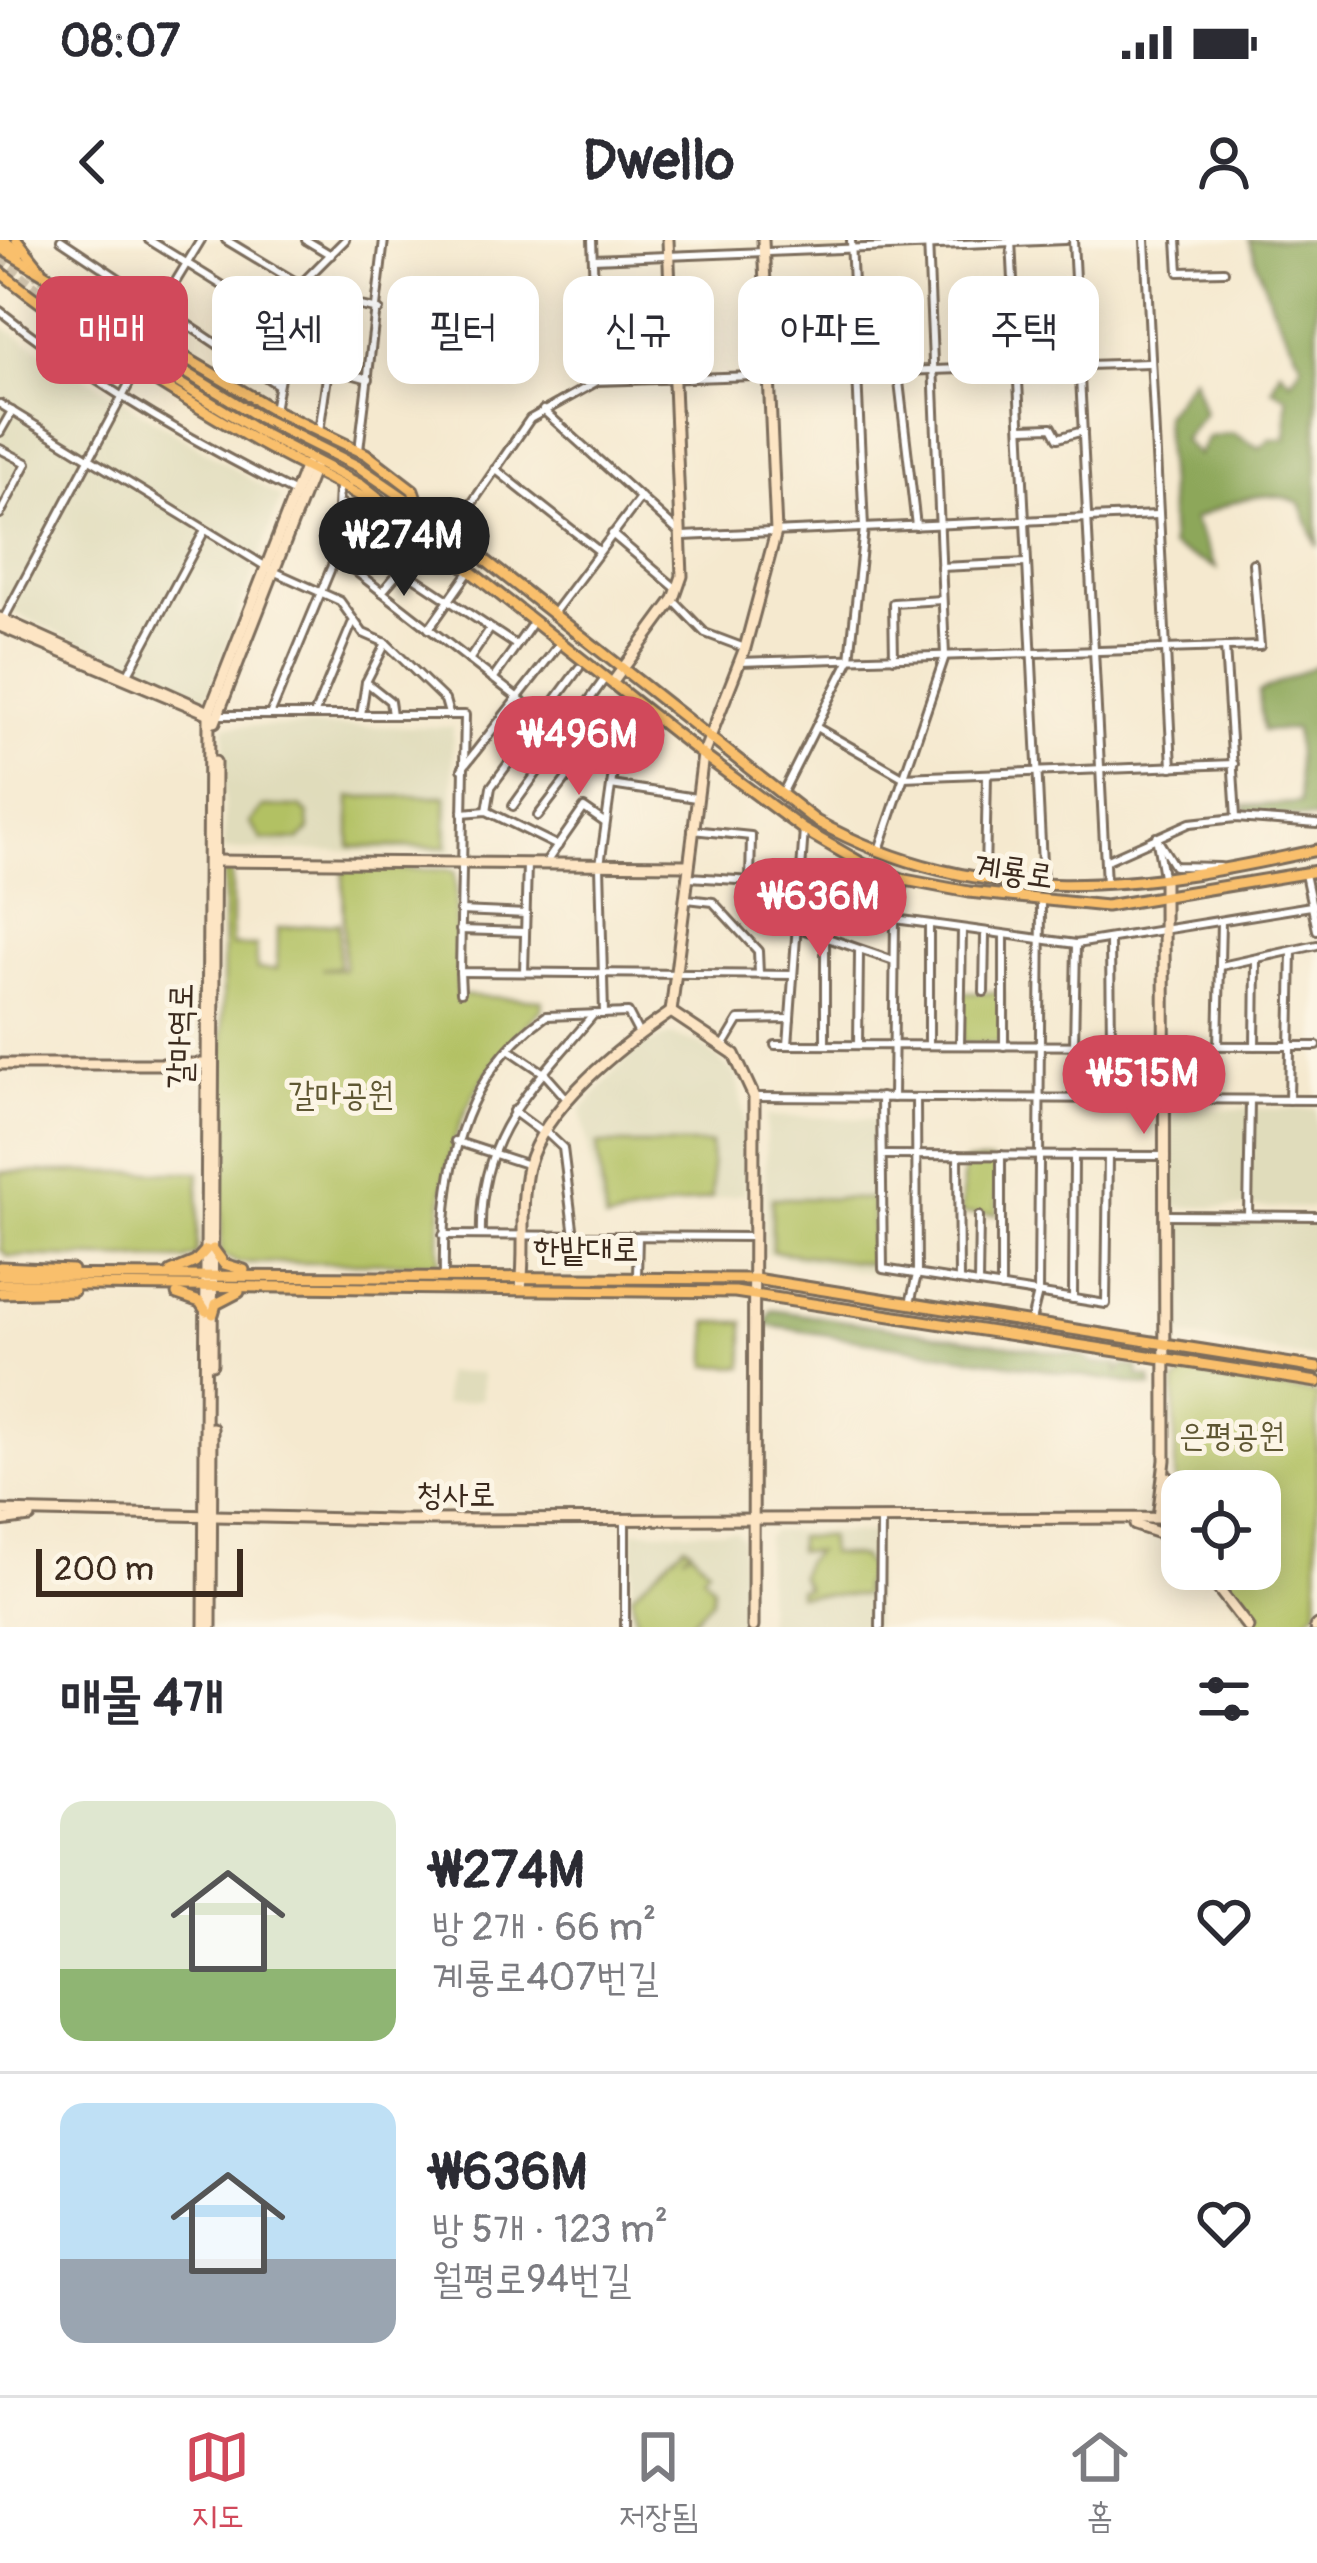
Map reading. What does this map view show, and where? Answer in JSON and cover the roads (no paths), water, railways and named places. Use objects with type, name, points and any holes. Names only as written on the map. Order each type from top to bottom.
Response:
[{"type":"main road","points":[[3,240],[50,276]]},
{"type":"main road","points":[[17,240],[40,269]]},
{"type":"main road","points":[[0,248],[46,276]]},
{"type":"main road","points":[[0,272],[36,299]]},
{"type":"main road","points":[[0,283],[26,292]]},
{"type":"main road","points":[[188,358],[274,410],[359,451],[413,490],[419,508]]},
{"type":"main road","name":"계룡로","points":[[188,374],[257,416],[359,467],[419,508],[626,666],[817,821],[878,853],[986,877],[1106,887],[1230,869],[1317,850]]},
{"type":"main road","points":[[164,384],[253,440],[339,480],[406,523]]},
{"type":"main road","name":"계룡로","points":[[179,384],[261,434],[361,484],[703,755],[804,830],[863,864],[905,880],[1041,902],[1117,906],[1317,871]]},
{"type":"main road","points":[[164,1275],[195,1262],[209,1249],[224,1264],[249,1273]]},
{"type":"main road","name":"한밭대로","points":[[0,1271],[755,1279],[1030,1325],[1317,1382]]},
{"type":"main road","name":"한밭대로","points":[[0,1289],[673,1288],[1166,1350]]},
{"type":"main road","points":[[166,1289],[197,1300],[209,1312],[223,1299],[250,1290]]},
{"type":"main road","points":[[1166,1350],[1317,1368]]},
{"type":"street","points":[[62,240],[114,276]]},
{"type":"street","points":[[149,240],[212,279]]},
{"type":"street","points":[[180,276],[201,240]]},
{"type":"street","points":[[226,240],[279,276]]},
{"type":"street","points":[[307,240],[331,255]]},
{"type":"street","points":[[309,276],[345,240]]},
{"type":"street","points":[[359,451],[380,310],[384,240]]},
{"type":"street","points":[[592,240],[594,276]]},
{"type":"street","points":[[668,240],[669,276]]},
{"type":"street","points":[[593,259],[763,246],[1070,240],[1073,276]]},
{"type":"street","points":[[1145,240],[1172,767]]},
{"type":"street","points":[[1178,240],[1179,272],[1224,272]]},
{"type":"street","points":[[1011,241],[1013,276]]},
{"type":"street","points":[[878,853],[944,656],[928,243]]},
{"type":"street","points":[[852,244],[853,276]]},
{"type":"street","points":[[763,246],[764,276]]},
{"type":"street","points":[[363,306],[380,310]]},
{"type":"street","points":[[0,311],[123,393],[296,493]]},
{"type":"street","points":[[188,326],[278,385],[274,410]]},
{"type":"street","points":[[1099,365],[1149,363]]},
{"type":"street","points":[[924,372],[948,370]]},
{"type":"street","points":[[363,377],[369,379]]},
{"type":"street","points":[[1,622],[128,384]]},
{"type":"street","points":[[319,432],[326,384]]},
{"type":"street","points":[[452,534],[542,409],[592,384]]},
{"type":"street","points":[[513,806],[564,734],[626,666],[676,595],[683,536],[672,384]]},
{"type":"street","points":[[671,1012],[672,971],[703,755],[714,739],[745,647],[776,532],[769,384]]},
{"type":"street","points":[[782,794],[850,659],[864,528],[857,384]]},
{"type":"street","points":[[899,384],[916,526]]},
{"type":"street","points":[[1019,384],[1043,885]]},
{"type":"street","points":[[1081,384],[1106,887]]},
{"type":"street","points":[[0,404],[269,569],[340,601],[353,622],[386,643],[445,700],[449,714]]},
{"type":"street","points":[[542,409],[683,536],[1157,515]]},
{"type":"street","points":[[0,432],[11,411]]},
{"type":"street","points":[[1021,428],[1052,427],[1058,438],[1083,431]]},
{"type":"street","points":[[0,449],[27,463],[0,514]]},
{"type":"street","name":"갈마역로","points":[[269,569],[310,466]]},
{"type":"street","name":"갈마역로","points":[[207,1627],[212,714],[310,466]]},
{"type":"street","points":[[495,469],[599,551]]},
{"type":"street","points":[[270,715],[337,556],[339,480]]},
{"type":"street","points":[[555,611],[641,497]]},
{"type":"street","points":[[340,501],[373,550],[516,646]]},
{"type":"street","points":[[128,674],[205,530]]},
{"type":"street","points":[[612,534],[676,595],[705,633],[745,647]]},
{"type":"street","points":[[337,556],[613,772]]},
{"type":"street","points":[[941,567],[1028,563]]},
{"type":"street","points":[[740,662],[1260,646],[1253,563]]},
{"type":"street","points":[[382,592],[400,571]]},
{"type":"street","points":[[430,629],[469,572]]},
{"type":"street","points":[[894,658],[892,603],[942,600]]},
{"type":"street","points":[[493,679],[534,621]]},
{"type":"street","points":[[1,622],[212,714]]},
{"type":"street","points":[[1,622],[193,711],[464,716],[460,992]]},
{"type":"street","points":[[314,715],[353,622]]},
{"type":"street","points":[[469,660],[490,629]]},
{"type":"street","points":[[460,772],[561,642]]},
{"type":"street","points":[[361,715],[367,682],[386,643]]},
{"type":"street","points":[[1225,647],[1236,818]]},
{"type":"street","points":[[488,811],[491,787],[579,668]]},
{"type":"street","points":[[367,682],[390,701],[392,715]]},
{"type":"street","points":[[538,816],[630,696]]},
{"type":"street","name":"갈마역로","points":[[210,1064],[212,714]]},
{"type":"street","points":[[604,1014],[600,865],[613,772],[658,718]]},
{"type":"street","points":[[816,727],[903,777],[1234,764]]},
{"type":"street","name":"계룡로","points":[[986,877],[987,774]]},
{"type":"street","points":[[611,784],[696,798]]},
{"type":"street","points":[[545,864],[584,808],[606,824]]},
{"type":"street","points":[[460,813],[488,811],[558,846]]},
{"type":"street","points":[[1105,861],[1190,823],[1236,818],[1317,824]]},
{"type":"street","points":[[692,830],[752,836],[753,902]]},
{"type":"street","points":[[788,1045],[804,830]]},
{"type":"street","points":[[1156,837],[1174,866],[1230,869]]},
{"type":"street","points":[[1115,1522],[1161,1533],[1167,931],[1156,837]]},
{"type":"street","points":[[214,861],[600,865],[686,871],[800,884],[895,919],[929,926],[1076,944],[1314,906]]},
{"type":"street","points":[[524,972],[527,864]]},
{"type":"street","points":[[1304,874],[1317,930]]},
{"type":"street","points":[[893,1098],[895,919],[905,880]]},
{"type":"street","points":[[683,898],[713,902],[758,951],[759,974]]},
{"type":"street","points":[[1030,1325],[1039,1293],[1041,902]]},
{"type":"street","points":[[460,911],[526,914]]},
{"type":"street","points":[[1218,1046],[1221,922]]},
{"type":"street","points":[[929,926],[929,1046]]},
{"type":"street","points":[[796,927],[894,962]]},
{"type":"street","points":[[460,930],[525,932]]},
{"type":"street","points":[[960,1046],[962,931]]},
{"type":"street","points":[[984,992],[985,934]]},
{"type":"street","points":[[1004,937],[1004,1046]]},
{"type":"street","points":[[825,939],[825,1045]]},
{"type":"street","points":[[1110,940],[1111,1046]]},
{"type":"street","points":[[1074,1046],[1076,944]]},
{"type":"street","points":[[1220,966],[1317,945]]},
{"type":"street","points":[[1289,1100],[1292,951]]},
{"type":"street","points":[[858,1045],[859,952]]},
{"type":"street","points":[[1256,958],[1256,1046]]},
{"type":"street","points":[[460,972],[793,975]]},
{"type":"street","points":[[521,1288],[529,1165],[545,1133],[639,1034],[671,1012]]},
{"type":"street","points":[[671,1012],[724,1045],[741,1064],[754,1097],[753,1627]]},
{"type":"street","points":[[444,1274],[443,1235],[455,1141],[472,1101],[509,1050],[546,1016],[628,1013],[639,1034]]},
{"type":"street","points":[[481,1235],[482,1194],[492,1152],[513,1111],[594,1014]]},
{"type":"street","points":[[724,1045],[740,1020],[790,1018]]},
{"type":"street","points":[[775,1045],[1317,1046]]},
{"type":"street","points":[[509,1050],[544,1073],[570,1102]]},
{"type":"street","points":[[0,1064],[210,1064]]},
{"type":"street","points":[[754,1097],[1317,1100]]},
{"type":"street","points":[[881,1097],[883,1270],[1106,1304],[1108,1156]]},
{"type":"street","points":[[909,1305],[917,1275],[916,1098]]},
{"type":"street","points":[[1248,1215],[1250,1100]]},
{"type":"street","points":[[513,1111],[563,1148],[574,1236]]},
{"type":"street","points":[[455,1141],[529,1165]]},
{"type":"street","points":[[882,1155],[1166,1156]]},
{"type":"street","points":[[958,1155],[959,1281]]},
{"type":"street","points":[[1001,1155],[1001,1288]]},
{"type":"street","points":[[1073,1299],[1074,1155]]},
{"type":"street","points":[[1166,1215],[1317,1216]]},
{"type":"street","points":[[978,1284],[979,1216]]},
{"type":"street","points":[[443,1235],[754,1237]]},
{"type":"street","points":[[637,1275],[638,1237]]},
{"type":"street","points":[[1165,1460],[1167,1470]]},
{"type":"street","name":"청사로","points":[[0,1511],[31,1516],[208,1519],[1115,1522]]},
{"type":"street","name":"청사로","points":[[0,1521],[31,1516]]},
{"type":"street","points":[[1115,1522],[1159,1517]]},
{"type":"street","points":[[625,1627],[626,1521]]},
{"type":"street","points":[[880,1627],[881,1522]]},
{"type":"street","points":[[1219,1590],[1248,1627]]},
{"type":"tunnel","points":[[0,260],[36,287]]},
{"type":"tunnel","points":[[19,263],[38,276]]},
{"type":"park label","name":"갈마공원","points":[[341,1093]]},
{"type":"park label","name":"은평공원","points":[[1232,1434]]}]
